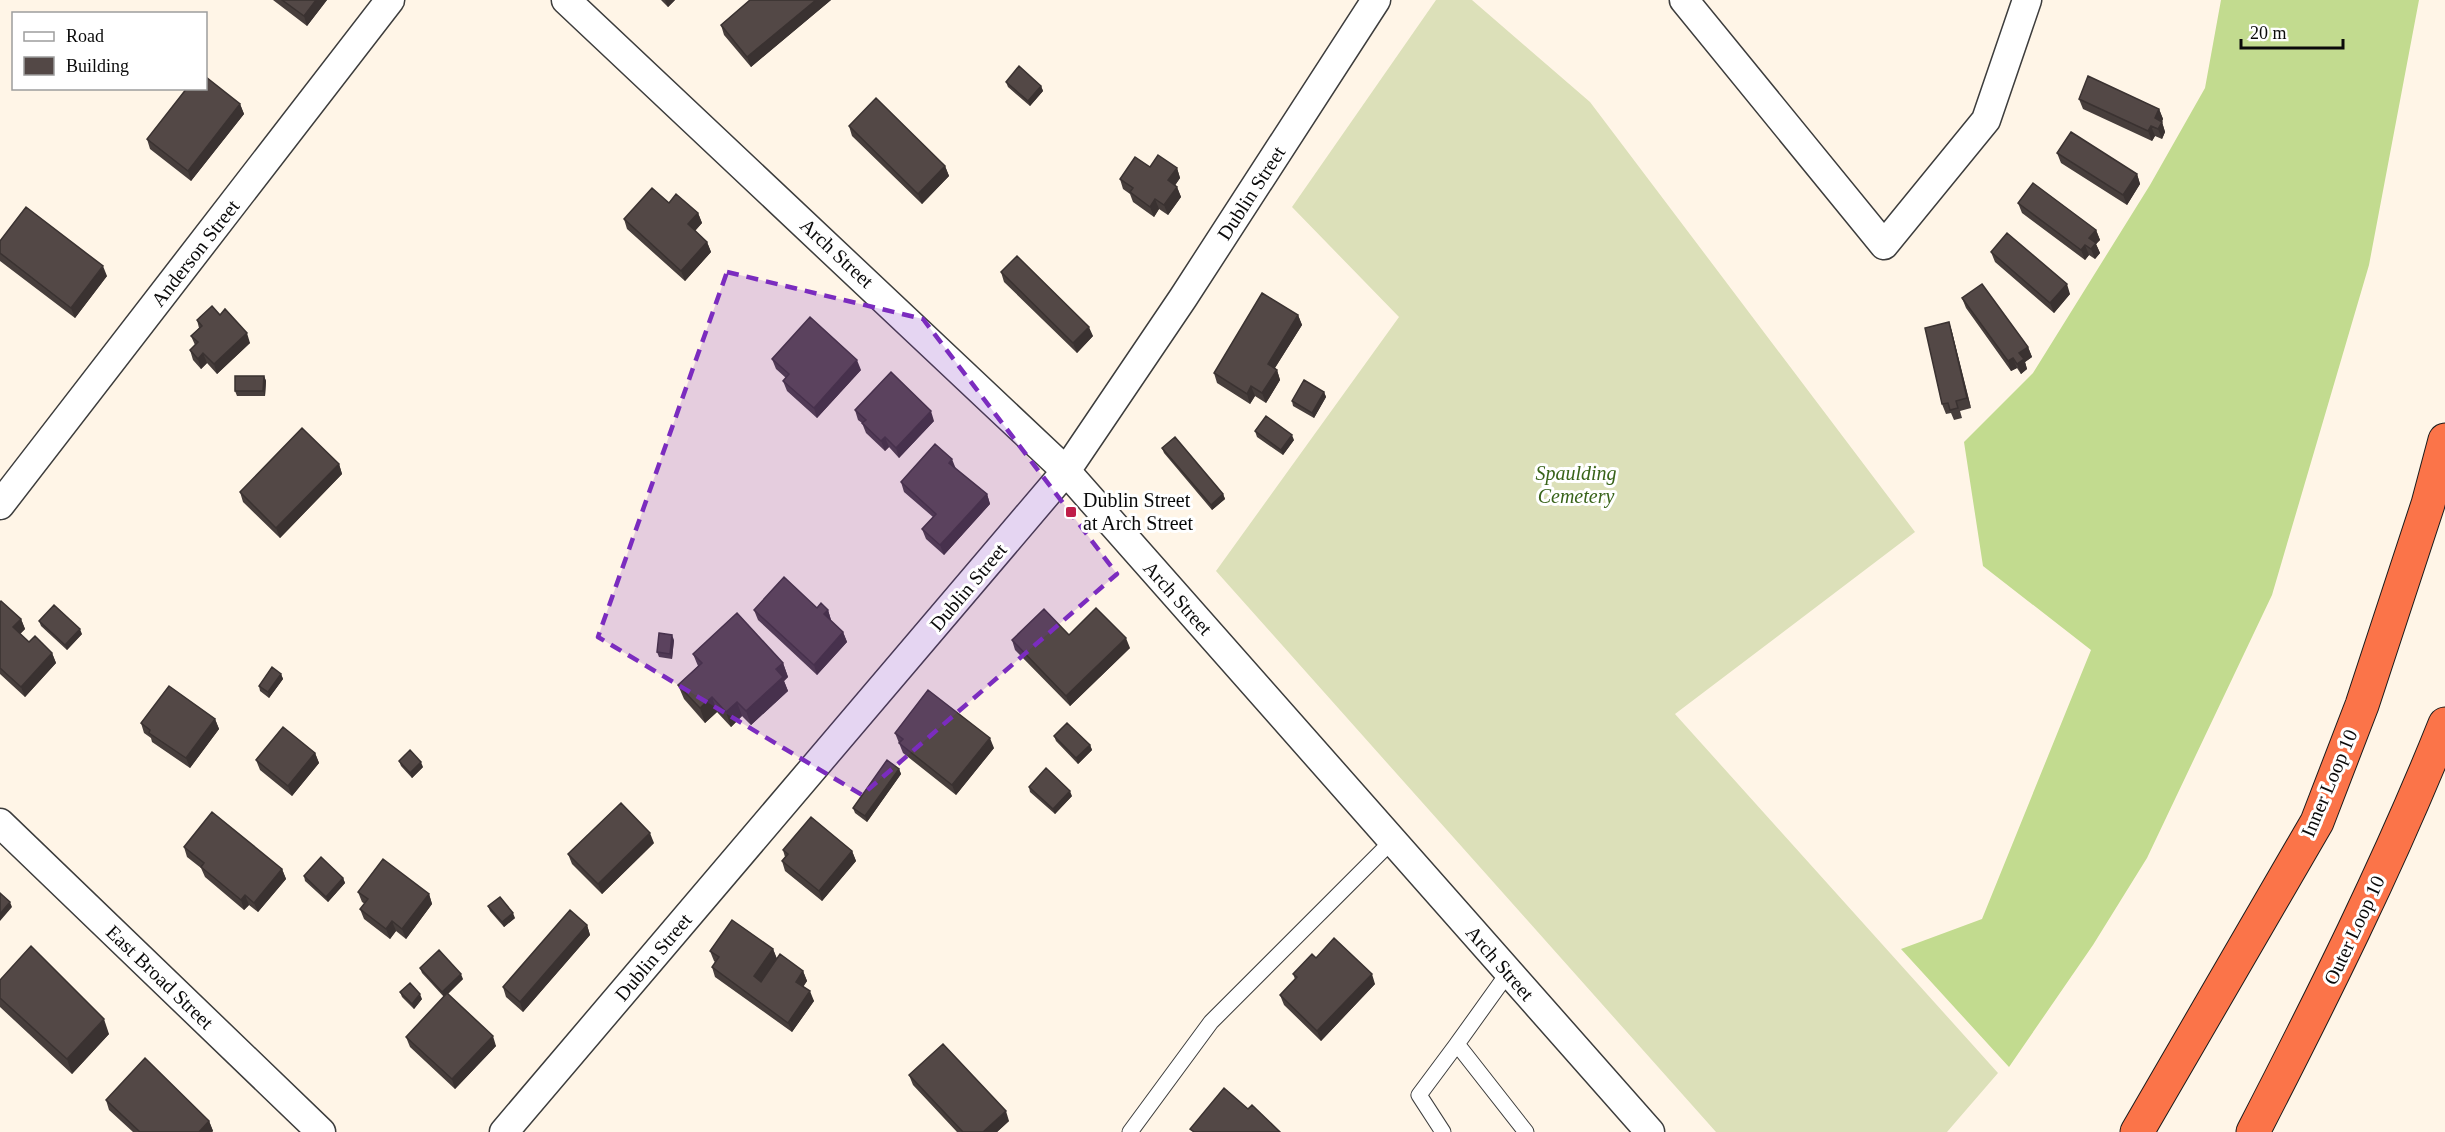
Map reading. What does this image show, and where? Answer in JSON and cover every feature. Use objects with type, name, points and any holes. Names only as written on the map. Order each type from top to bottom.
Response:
[{"type":"highway","name":"Inner Loop 10","points":[[2137,1132],[2317,822],[2362,705],[2428,504],[2445,440]]},
{"type":"highway","name":"Outer Loop 10","points":[[2253,1132],[2326,990],[2408,816],[2445,724]]},
{"type":"street","name":"Anderson Street","points":[[0,505],[390,0]]},
{"type":"street","name":"Arch Street","points":[[567,0],[1066,471],[1650,1132]]},
{"type":"street","name":"Dublin Street","points":[[504,1132],[1066,471],[1183,298],[1376,0]]},
{"type":"street","points":[[1684,0],[1884,245],[1986,120],[2027,0]]},
{"type":"street","name":"East Broad Street","points":[[0,823],[321,1132]]},
{"type":"lane","points":[[1130,1132],[1212,1022],[1393,840]]},
{"type":"lane","points":[[1443,1132],[1419,1095],[1508,973]]},
{"type":"lane","points":[[1457,1044],[1526,1132]]},
{"type":"highlighted area","points":[[727,272],[923,319],[1117,574],[862,795],[598,637]]},
{"type":"green space","name":"Spaulding Cemetery","points":[[1436,0],[1472,0],[1590,102],[1915,532],[1675,714],[1998,1073],[1947,1132],[1716,1132],[1216,571],[1399,317],[1292,207]]},
{"type":"green space","points":[[2221,0],[2419,0],[2369,265],[2272,595],[2147,858],[2093,945],[2009,1067],[1901,949],[1982,919],[2091,650],[1983,566],[1964,442],[2033,373],[2150,185],[2205,88]]},
{"type":"building","points":[[282,0],[316,0],[304,16]]},
{"type":"building","points":[[750,0],[816,0],[747,57],[721,25]]},
{"type":"building","points":[[1019,66],[1041,86],[1028,101],[1006,82]]},
{"type":"building","points":[[2088,76],[2159,109],[2155,118],[2162,122],[2158,129],[2151,126],[2148,131],[2079,99]]},
{"type":"building","points":[[207,78],[240,104],[188,171],[147,139],[185,90],[207,90]]},
{"type":"building","points":[[876,98],[945,166],[918,194],[849,126]]},
{"type":"building","points":[[2071,132],[2137,174],[2123,195],[2057,153]]},
{"type":"building","points":[[1158,155],[1177,168],[1168,180],[1177,187],[1164,205],[1155,199],[1150,207],[1130,192],[1133,188],[1120,179],[1135,157],[1150,167]]},
{"type":"building","points":[[2033,183],[2096,230],[2089,238],[2096,243],[2091,249],[2085,245],[2081,250],[2018,203]]},
{"type":"building","points":[[652,188],[669,203],[676,194],[698,213],[688,224],[707,242],[681,271],[624,219]]},
{"type":"building","points":[[26,207],[103,266],[71,308],[0,253],[0,241]]},
{"type":"building","points":[[2007,233],[2067,284],[2050,303],[1991,252]]},
{"type":"building","points":[[1017,256],[1089,327],[1073,343],[1001,272]]},
{"type":"building","points":[[1982,284],[2028,347],[2019,353],[2024,359],[2017,364],[2013,358],[2008,361],[1962,298]]},
{"type":"building","points":[[1262,293],[1298,315],[1268,364],[1277,370],[1262,393],[1251,386],[1247,394],[1214,373]]},
{"type":"building","points":[[212,306],[220,315],[225,309],[247,333],[214,364],[203,353],[198,359],[190,350],[198,342],[191,336],[202,326],[197,320]]},
{"type":"building","points":[[810,317],[857,360],[814,408],[783,381],[789,374],[772,359]]},
{"type":"building","points":[[1949,322],[1967,398],[1956,401],[1958,408],[1950,410],[1948,403],[1942,404],[1925,328]]},
{"type":"building","points":[[891,372],[931,411],[896,448],[885,437],[881,441],[862,423],[866,420],[855,410]]},
{"type":"building","points":[[235,376],[264,376],[263,391],[235,391]]},
{"type":"building","points":[[1304,380],[1324,392],[1312,413],[1292,401]]},
{"type":"building","points":[[1266,416],[1292,435],[1281,450],[1255,431]]},
{"type":"building","points":[[302,428],[339,464],[276,528],[240,492]]},
{"type":"building","points":[[1175,437],[1223,494],[1211,505],[1162,448]]},
{"type":"building","points":[[935,444],[952,459],[949,463],[987,494],[940,545],[922,529],[936,514],[901,482]]},
{"type":"building","points":[[784,577],[817,608],[821,603],[828,610],[824,614],[843,632],[814,665],[754,610]]},
{"type":"building","points":[[1,601],[21,619],[13,627],[29,642],[35,636],[52,653],[21,687],[0,668]]},
{"type":"building","points":[[54,605],[80,629],[65,645],[39,621]]},
{"type":"building","points":[[1096,608],[1126,638],[1066,696],[1012,640],[1044,609],[1069,635]]},
{"type":"building","points":[[737,613],[783,663],[776,669],[783,677],[746,711],[737,702],[726,712],[712,697],[700,708],[678,685],[702,663],[693,654]]},
{"type":"building","points":[[659,633],[672,635],[670,654],[657,652]]},
{"type":"building","points":[[272,667],[281,674],[268,692],[259,686]]},
{"type":"building","points":[[169,686],[215,719],[186,758],[149,733],[150,730],[141,723]]},
{"type":"building","points":[[928,690],[990,738],[952,785],[899,743],[903,739],[895,733]]},
{"type":"building","points":[[1067,723],[1090,745],[1076,758],[1054,736]]},
{"type":"building","points":[[283,727],[315,753],[288,786],[256,760]]},
{"type":"building","points":[[410,750],[421,762],[410,773],[399,761]]},
{"type":"building","points":[[887,760],[899,769],[865,816],[853,808]]},
{"type":"building","points":[[1046,768],[1070,791],[1053,809],[1029,787]]},
{"type":"building","points":[[621,803],[650,833],[598,884],[568,854]]},
{"type":"building","points":[[212,812],[282,869],[254,903],[245,895],[241,900],[201,867],[204,863],[184,847]]},
{"type":"building","points":[[811,817],[852,851],[819,891],[782,861],[788,854],[783,850]]},
{"type":"building","points":[[321,857],[343,878],[326,897],[304,876]]},
{"type":"building","points":[[383,859],[429,894],[402,929],[392,921],[386,929],[360,909],[368,899],[358,892]]},
{"type":"building","points":[[0,893],[10,902],[0,914]]},
{"type":"building","points":[[500,897],[513,913],[502,922],[488,906]]},
{"type":"building","points":[[570,910],[587,925],[520,1002],[503,987]]},
{"type":"building","points":[[732,920],[773,949],[754,976],[761,982],[780,954],[803,971],[796,982],[810,991],[788,1023],[712,967],[719,957],[710,951]]},
{"type":"building","points":[[1334,938],[1372,974],[1317,1031],[1280,995],[1297,977],[1293,974],[1312,954],[1316,958]]},
{"type":"building","points":[[31,946],[104,1019],[67,1059],[0,998],[0,980]]},
{"type":"building","points":[[439,950],[461,974],[442,992],[420,968]]},
{"type":"building","points":[[410,983],[420,994],[412,1004],[400,992]]},
{"type":"building","points":[[447,993],[493,1036],[452,1079],[406,1037]]},
{"type":"building","points":[[943,1044],[1006,1111],[983,1132],[963,1132],[909,1075]]},
{"type":"building","points":[[145,1058],[209,1121],[199,1132],[140,1132],[106,1100]]},
{"type":"building","points":[[1224,1088],[1248,1109],[1252,1105],[1280,1132],[1194,1132],[1190,1129]]},
{"type":"place","name":"Dublin Street at Arch Street","points":[[1071,512]]}]
